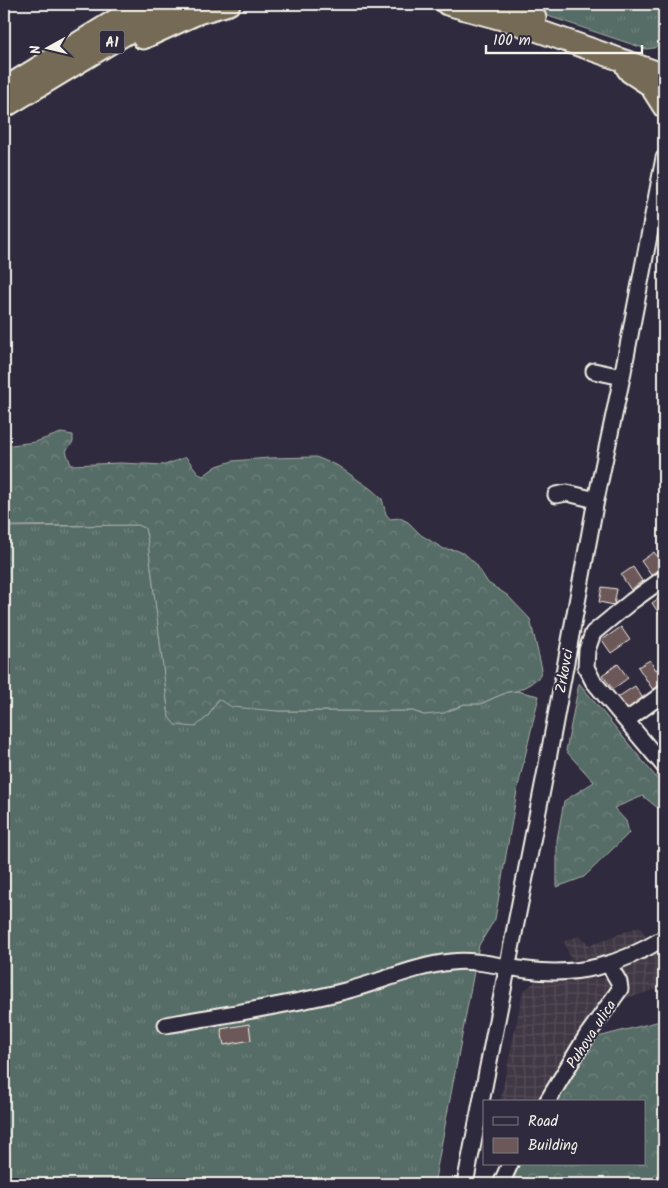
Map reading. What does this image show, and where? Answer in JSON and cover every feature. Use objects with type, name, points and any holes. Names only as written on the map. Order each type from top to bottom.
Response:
[{"type":"highway","name":"A1","points":[[4,90],[142,4]]},
{"type":"highway","name":"A1","points":[[4,107],[175,4]]},
{"type":"highway","points":[[48,79],[62,81],[155,31],[198,13],[229,4]]},
{"type":"highway","points":[[446,4],[513,22],[664,73]]},
{"type":"highway","points":[[506,4],[538,19],[626,50],[655,57],[664,64]]},
{"type":"highway","points":[[621,60],[630,72],[650,85],[664,107]]},
{"type":"street","name":"Zrkovci","points":[[465,1184],[596,500],[622,377],[664,158]]},
{"type":"street","points":[[594,371],[622,377]]},
{"type":"street","points":[[556,495],[567,493],[596,500]]},
{"type":"street","points":[[664,578],[593,633],[587,650],[586,666],[593,681],[664,766]]},
{"type":"street","points":[[626,720],[664,693]]},
{"type":"street","points":[[166,1025],[286,1005],[359,988],[407,970],[431,965],[460,962],[508,966],[527,970],[586,970],[609,965],[664,938]]},
{"type":"street","name":"Puhova ulica","points":[[548,1100],[586,1037],[620,989],[619,982],[609,965]]},
{"type":"street","points":[[501,1184],[509,1166]]},
{"type":"shaded area","points":[[640,926],[646,937],[627,949],[595,959],[571,960],[564,941],[579,936],[590,945]]},
{"type":"shaded area","points":[[664,944],[664,987],[621,1000],[627,988],[627,982],[617,969]]},
{"type":"shaded area","points":[[609,978],[611,982],[548,1087],[538,1100],[500,1100],[523,991],[536,981]]},
{"type":"green space","points":[[518,4],[664,4],[664,41],[654,48],[646,49],[530,10]]},
{"type":"green space","points":[[61,433],[73,435],[73,442],[66,451],[71,465],[120,463],[165,465],[186,457],[199,474],[203,476],[217,466],[233,461],[269,458],[316,457],[338,466],[382,499],[386,514],[390,519],[400,518],[408,522],[421,535],[444,549],[456,550],[465,554],[476,564],[488,583],[507,595],[530,619],[542,669],[539,677],[517,691],[507,692],[480,704],[464,704],[444,713],[424,715],[413,711],[278,711],[232,707],[218,699],[208,716],[195,727],[175,725],[169,717],[145,528],[138,525],[4,526],[4,446],[35,442]]},
{"type":"green space","points":[[138,525],[145,528],[148,542],[169,717],[208,716],[218,699],[278,711],[413,711],[424,715],[455,709],[464,704],[481,704],[507,692],[517,691],[539,696],[517,791],[495,919],[479,945],[434,1184],[4,1184],[4,527]]},
{"type":"green space","points":[[579,683],[664,787],[664,813],[643,796],[614,808],[626,821],[629,833],[584,877],[557,887],[557,840],[564,801],[594,782],[566,751]]},
{"type":"green space","points":[[664,1020],[664,1184],[510,1184],[519,1166],[646,1166],[646,1100],[557,1100],[598,1037]]},
{"type":"building","points":[[654,552],[664,567],[651,575],[641,561]]},
{"type":"building","points":[[633,567],[642,581],[631,590],[621,575]]},
{"type":"building","points":[[602,587],[617,589],[614,605],[599,602]]},
{"type":"building","points":[[662,596],[664,599],[664,616],[662,618],[652,603]]},
{"type":"building","points":[[621,627],[630,640],[611,653],[602,640]]},
{"type":"building","points":[[650,660],[656,670],[664,665],[664,683],[653,690],[638,667]]},
{"type":"building","points":[[618,664],[628,678],[613,689],[602,675]]},
{"type":"building","points":[[635,686],[644,700],[628,711],[618,697]]},
{"type":"building","points":[[249,1024],[251,1040],[224,1045],[221,1029]]}]
